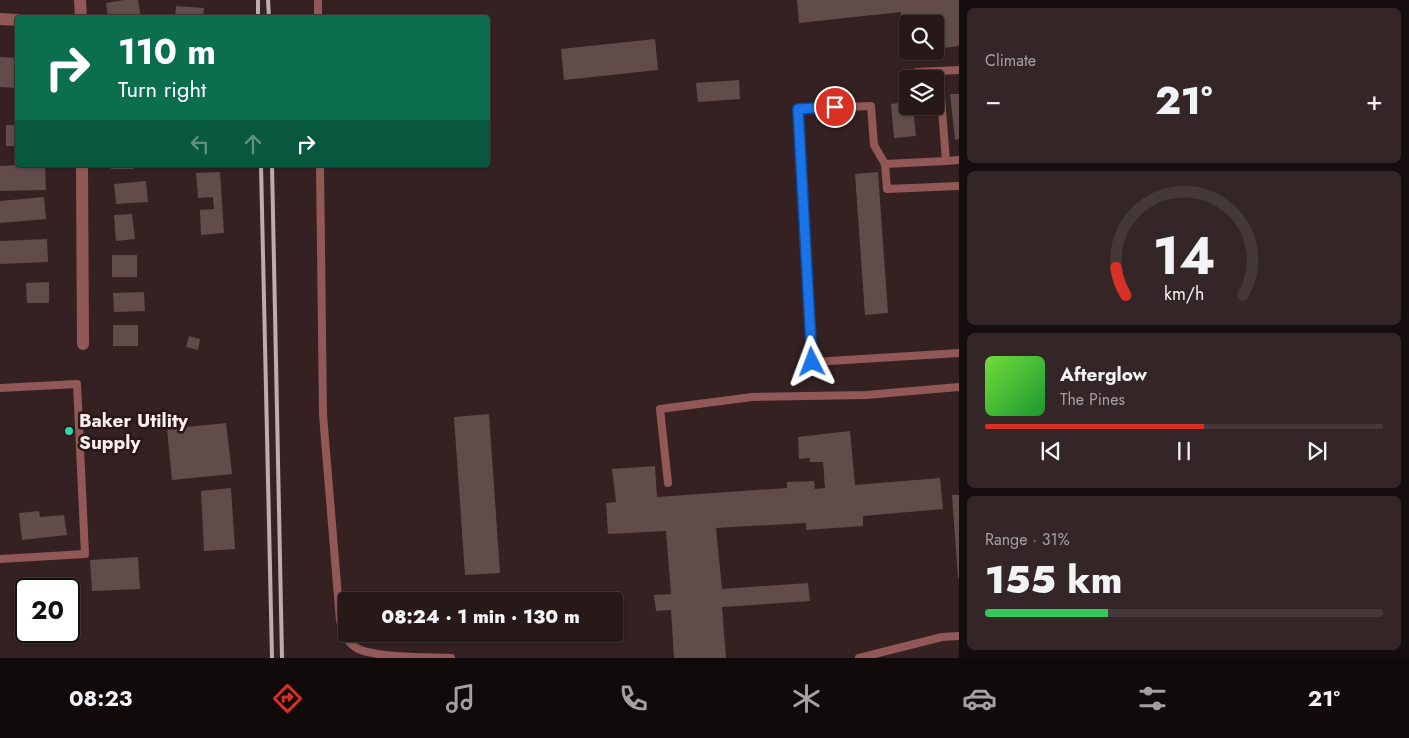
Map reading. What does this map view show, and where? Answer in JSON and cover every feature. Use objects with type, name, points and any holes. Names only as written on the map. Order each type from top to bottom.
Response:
[{"type":"street","points":[[80,0],[81,15]]},
{"type":"street","points":[[0,19],[15,20]]},
{"type":"street","points":[[82,167],[84,344]]},
{"type":"lane","points":[[318,0],[318,15]]},
{"type":"lane","points":[[944,70],[959,70]]},
{"type":"lane","points":[[959,186],[887,189],[885,164],[874,145],[871,106],[798,109],[812,362],[959,353]]},
{"type":"lane","points":[[942,115],[946,161]]},
{"type":"lane","points":[[885,164],[959,160]]},
{"type":"lane","points":[[320,167],[323,415],[340,621],[345,637],[356,648],[373,653],[451,658]]},
{"type":"lane","points":[[0,388],[77,384],[85,554],[0,559]]},
{"type":"lane","points":[[668,483],[660,409],[752,397],[866,395],[959,387]]},
{"type":"lane","points":[[859,658],[942,637],[959,636]]},
{"type":"building","points":[[138,0],[140,15],[108,15],[106,3]]},
{"type":"building","points":[[797,0],[959,0],[959,46],[944,48],[944,15],[901,15],[901,12],[799,23]]},
{"type":"building","points":[[176,6],[204,8],[203,15],[175,15]]},
{"type":"building","points":[[655,39],[658,70],[564,80],[561,49]]},
{"type":"building","points":[[0,57],[15,58],[15,88],[0,87]]},
{"type":"building","points":[[739,80],[740,99],[698,102],[696,83]]},
{"type":"building","points":[[950,94],[959,94],[959,139],[955,140]]},
{"type":"building","points":[[899,103],[899,115],[914,115],[916,136],[894,138],[891,104]]},
{"type":"building","points":[[6,125],[15,125],[15,146],[6,146]]},
{"type":"building","points":[[0,166],[45,167],[46,190],[0,191]]},
{"type":"building","points":[[111,167],[134,167],[134,169],[111,169]]},
{"type":"building","points":[[220,172],[224,233],[201,235],[200,210],[214,209],[213,197],[198,198],[196,173]]},
{"type":"building","points":[[878,172],[888,313],[865,315],[855,174]]},
{"type":"building","points":[[146,181],[148,202],[116,204],[114,184]]},
{"type":"building","points":[[44,197],[46,219],[0,223],[0,201]]},
{"type":"building","points":[[132,214],[135,239],[116,241],[114,215]]},
{"type":"building","points":[[47,239],[48,262],[0,264],[0,241]]},
{"type":"building","points":[[112,255],[137,255],[137,277],[112,277]]},
{"type":"building","points":[[49,282],[49,303],[27,303],[26,283]]},
{"type":"building","points":[[144,292],[145,311],[114,312],[113,293]]},
{"type":"building","points":[[113,325],[138,325],[138,346],[113,346]]},
{"type":"building","points":[[189,336],[200,339],[198,350],[186,347]]},
{"type":"building","points":[[489,414],[500,573],[465,575],[454,417]]},
{"type":"building","points":[[226,423],[232,474],[172,480],[167,429]]},
{"type":"building","points":[[850,431],[855,485],[940,478],[943,509],[863,516],[863,526],[806,530],[806,523],[716,528],[722,589],[808,583],[810,601],[722,607],[726,658],[674,658],[671,610],[656,611],[654,595],[671,594],[666,531],[608,534],[606,503],[616,502],[612,469],[655,466],[657,497],[787,488],[787,482],[814,481],[815,489],[825,488],[823,462],[810,462],[810,458],[799,459],[798,437]]},
{"type":"building","points":[[231,488],[235,549],[204,551],[201,491]]},
{"type":"building","points":[[952,495],[959,495],[959,578],[958,578]]},
{"type":"building","points":[[39,511],[40,517],[64,515],[67,535],[22,540],[19,513]]},
{"type":"building","points":[[138,557],[140,589],[92,591],[90,560]]},
{"type":"railway","points":[[258,0],[258,15]]},
{"type":"railway","points":[[268,0],[269,15]]},
{"type":"railway","points":[[261,167],[272,658]]},
{"type":"railway","points":[[272,167],[282,658]]},
{"type":"place","name":"Baker Utility Supply","points":[[69,431]]},
{"type":"route","points":[[812,362],[798,109],[835,107]]}]
